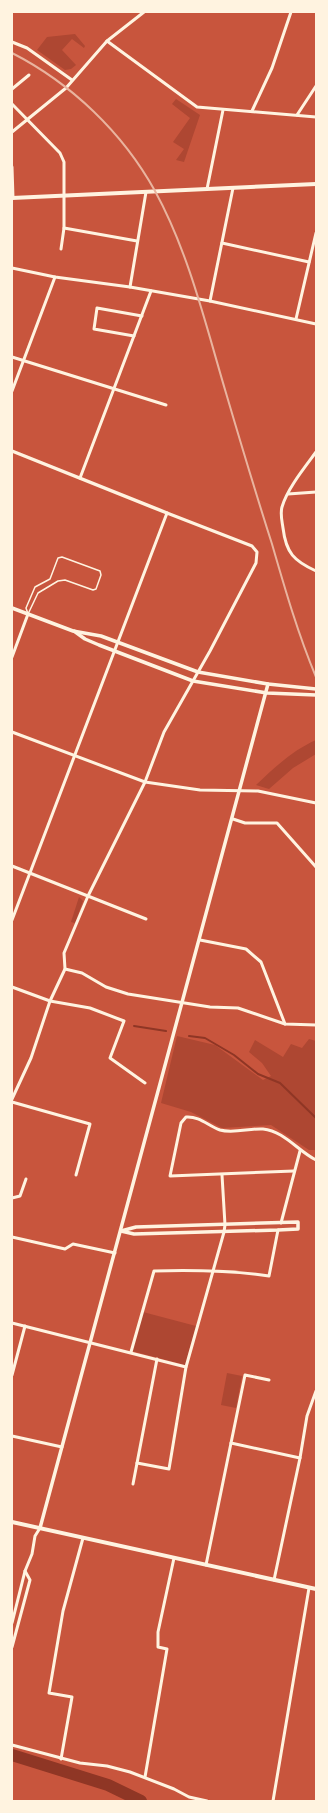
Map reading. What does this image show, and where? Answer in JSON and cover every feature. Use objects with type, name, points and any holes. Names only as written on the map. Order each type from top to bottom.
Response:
[{"type":"main road","points":[[13,198],[316,184]]},
{"type":"main road","points":[[12,1522],[316,1589]]},
{"type":"street","points":[[135,12],[138,17]]},
{"type":"street","points":[[12,132],[26,119],[66,88],[107,41],[144,12]]},
{"type":"street","points":[[252,111],[272,68],[292,12]]},
{"type":"street","points":[[107,41],[197,107],[316,117]]},
{"type":"street","points":[[12,42],[27,48],[72,80]]},
{"type":"street","points":[[12,89],[29,75]]},
{"type":"street","points":[[298,116],[316,86]]},
{"type":"street","points":[[12,104],[63,158],[65,196],[64,228],[61,249]]},
{"type":"street","points":[[207,189],[223,110]]},
{"type":"street","points":[[12,167],[13,198]]},
{"type":"street","points":[[210,301],[233,188]]},
{"type":"street","points":[[130,287],[146,192]]},
{"type":"street","points":[[64,228],[137,241]]},
{"type":"street","points":[[296,320],[316,233]]},
{"type":"street","points":[[222,243],[310,262]]},
{"type":"street","points":[[12,268],[55,277],[130,287],[210,301],[316,324]]},
{"type":"street","points":[[12,391],[55,277]]},
{"type":"street","points":[[80,478],[151,291]]},
{"type":"street","points":[[134,336],[94,329],[97,308],[142,316]]},
{"type":"street","points":[[12,357],[166,405]]},
{"type":"street","points":[[12,451],[167,513],[247,543],[257,552],[256,563],[164,732],[145,782],[88,896],[64,954],[64,969],[50,1001],[31,1058],[12,1100],[90,1124],[76,1175]]},
{"type":"street","points":[[316,452],[288,494],[282,507],[281,516],[284,541],[288,551],[296,560],[316,571]]},
{"type":"street","points":[[288,494],[316,492]]},
{"type":"street","points":[[12,920],[167,513]]},
{"type":"street","points":[[12,608],[73,631],[101,636],[198,672],[268,684],[316,689]]},
{"type":"street","points":[[12,657],[28,614]]},
{"type":"street","points":[[73,631],[85,639],[193,681],[267,693],[316,695]]},
{"type":"street","points":[[12,1623],[25,1571],[32,1554],[35,1536],[40,1528],[91,1342],[267,693],[268,684]]},
{"type":"street","points":[[12,732],[145,782],[200,790],[258,791],[316,803]]},
{"type":"street","points":[[233,819],[245,823],[277,823],[316,867]]},
{"type":"street","points":[[12,866],[146,920]]},
{"type":"street","points":[[200,940],[246,949],[261,962],[285,1024]]},
{"type":"street","points":[[64,969],[82,973],[106,987],[118,991],[210,1007],[238,1008],[285,1024],[316,1025]]},
{"type":"street","points":[[12,987],[50,1001],[90,1008],[124,1021],[110,1058],[145,1083]]},
{"type":"street","points":[[294,1171],[170,1176],[181,1123],[186,1117],[194,1117],[221,1130],[264,1129],[279,1133],[300,1151],[316,1160]]},
{"type":"street","points":[[282,1223],[300,1151]]},
{"type":"street","points":[[137,1463],[169,1469],[186,1367],[224,1232],[225,1225],[222,1175]]},
{"type":"street","points":[[12,1198],[20,1196],[26,1179]]},
{"type":"street","points":[[298,1222],[298,1229],[134,1234],[121,1231],[136,1227],[298,1222]]},
{"type":"street","points":[[130,1352],[154,1271],[238,1271],[269,1276],[278,1230]]},
{"type":"street","points":[[12,1237],[65,1249],[73,1244],[115,1253]]},
{"type":"street","points":[[12,1323],[186,1367]]},
{"type":"street","points":[[12,1375],[25,1326]]},
{"type":"street","points":[[133,1484],[157,1359]]},
{"type":"street","points":[[206,1565],[245,1374],[269,1380]]},
{"type":"street","points":[[274,1580],[300,1458],[307,1416],[316,1391]]},
{"type":"street","points":[[12,1436],[62,1447]]},
{"type":"street","points":[[231,1444],[300,1458]]},
{"type":"street","points":[[61,1759],[72,1697],[49,1692],[63,1611],[83,1538]]},
{"type":"street","points":[[145,1777],[167,1649],[158,1647],[158,1632],[174,1558]]},
{"type":"street","points":[[12,1646],[14,1631],[30,1580],[25,1571]]},
{"type":"street","points":[[273,1801],[310,1588]]},
{"type":"street","points":[[12,1745],[61,1759],[107,1766],[145,1777],[174,1788],[189,1797],[207,1801]]},
{"type":"lane","points":[[62,557],[100,571],[101,575],[96,589],[93,590],[65,580],[58,581],[38,593],[28,614],[26,608],[32,591],[35,587],[50,578],[58,558],[62,557]]},
{"type":"shaded area","points":[[75,34],[85,46],[84,48],[72,39],[62,50],[76,65],[71,69],[65,70],[37,50],[47,37]]},
{"type":"shaded area","points":[[176,99],[200,115],[184,162],[176,160],[184,149],[173,142],[190,118],[172,104]]},
{"type":"shaded area","points":[[316,740],[316,754],[293,768],[269,789],[256,785],[292,754]]},
{"type":"shaded area","points":[[79,897],[83,901],[75,923],[71,922]]},
{"type":"shaded area","points":[[177,1036],[215,1045],[263,1080],[271,1076],[262,1063],[249,1052],[255,1040],[283,1057],[291,1044],[302,1048],[309,1039],[316,1041],[316,1150],[309,1150],[271,1125],[222,1128],[191,1112],[161,1103]]},
{"type":"shaded area","points":[[143,1312],[196,1326],[185,1365],[132,1351]]},
{"type":"shaded area","points":[[227,1373],[242,1376],[236,1408],[221,1405]]},
{"type":"waterway","points":[[134,1026],[166,1031]]},
{"type":"waterway","points":[[189,1036],[205,1038],[234,1055],[258,1074],[280,1083],[316,1118]]},
{"type":"waterway","points":[[12,1755],[108,1785],[141,1801]]},
{"type":"railway","points":[[12,53],[55,79],[94,112],[127,149],[142,170],[167,215],[178,239],[196,290],[287,595],[303,644],[316,677]]}]
